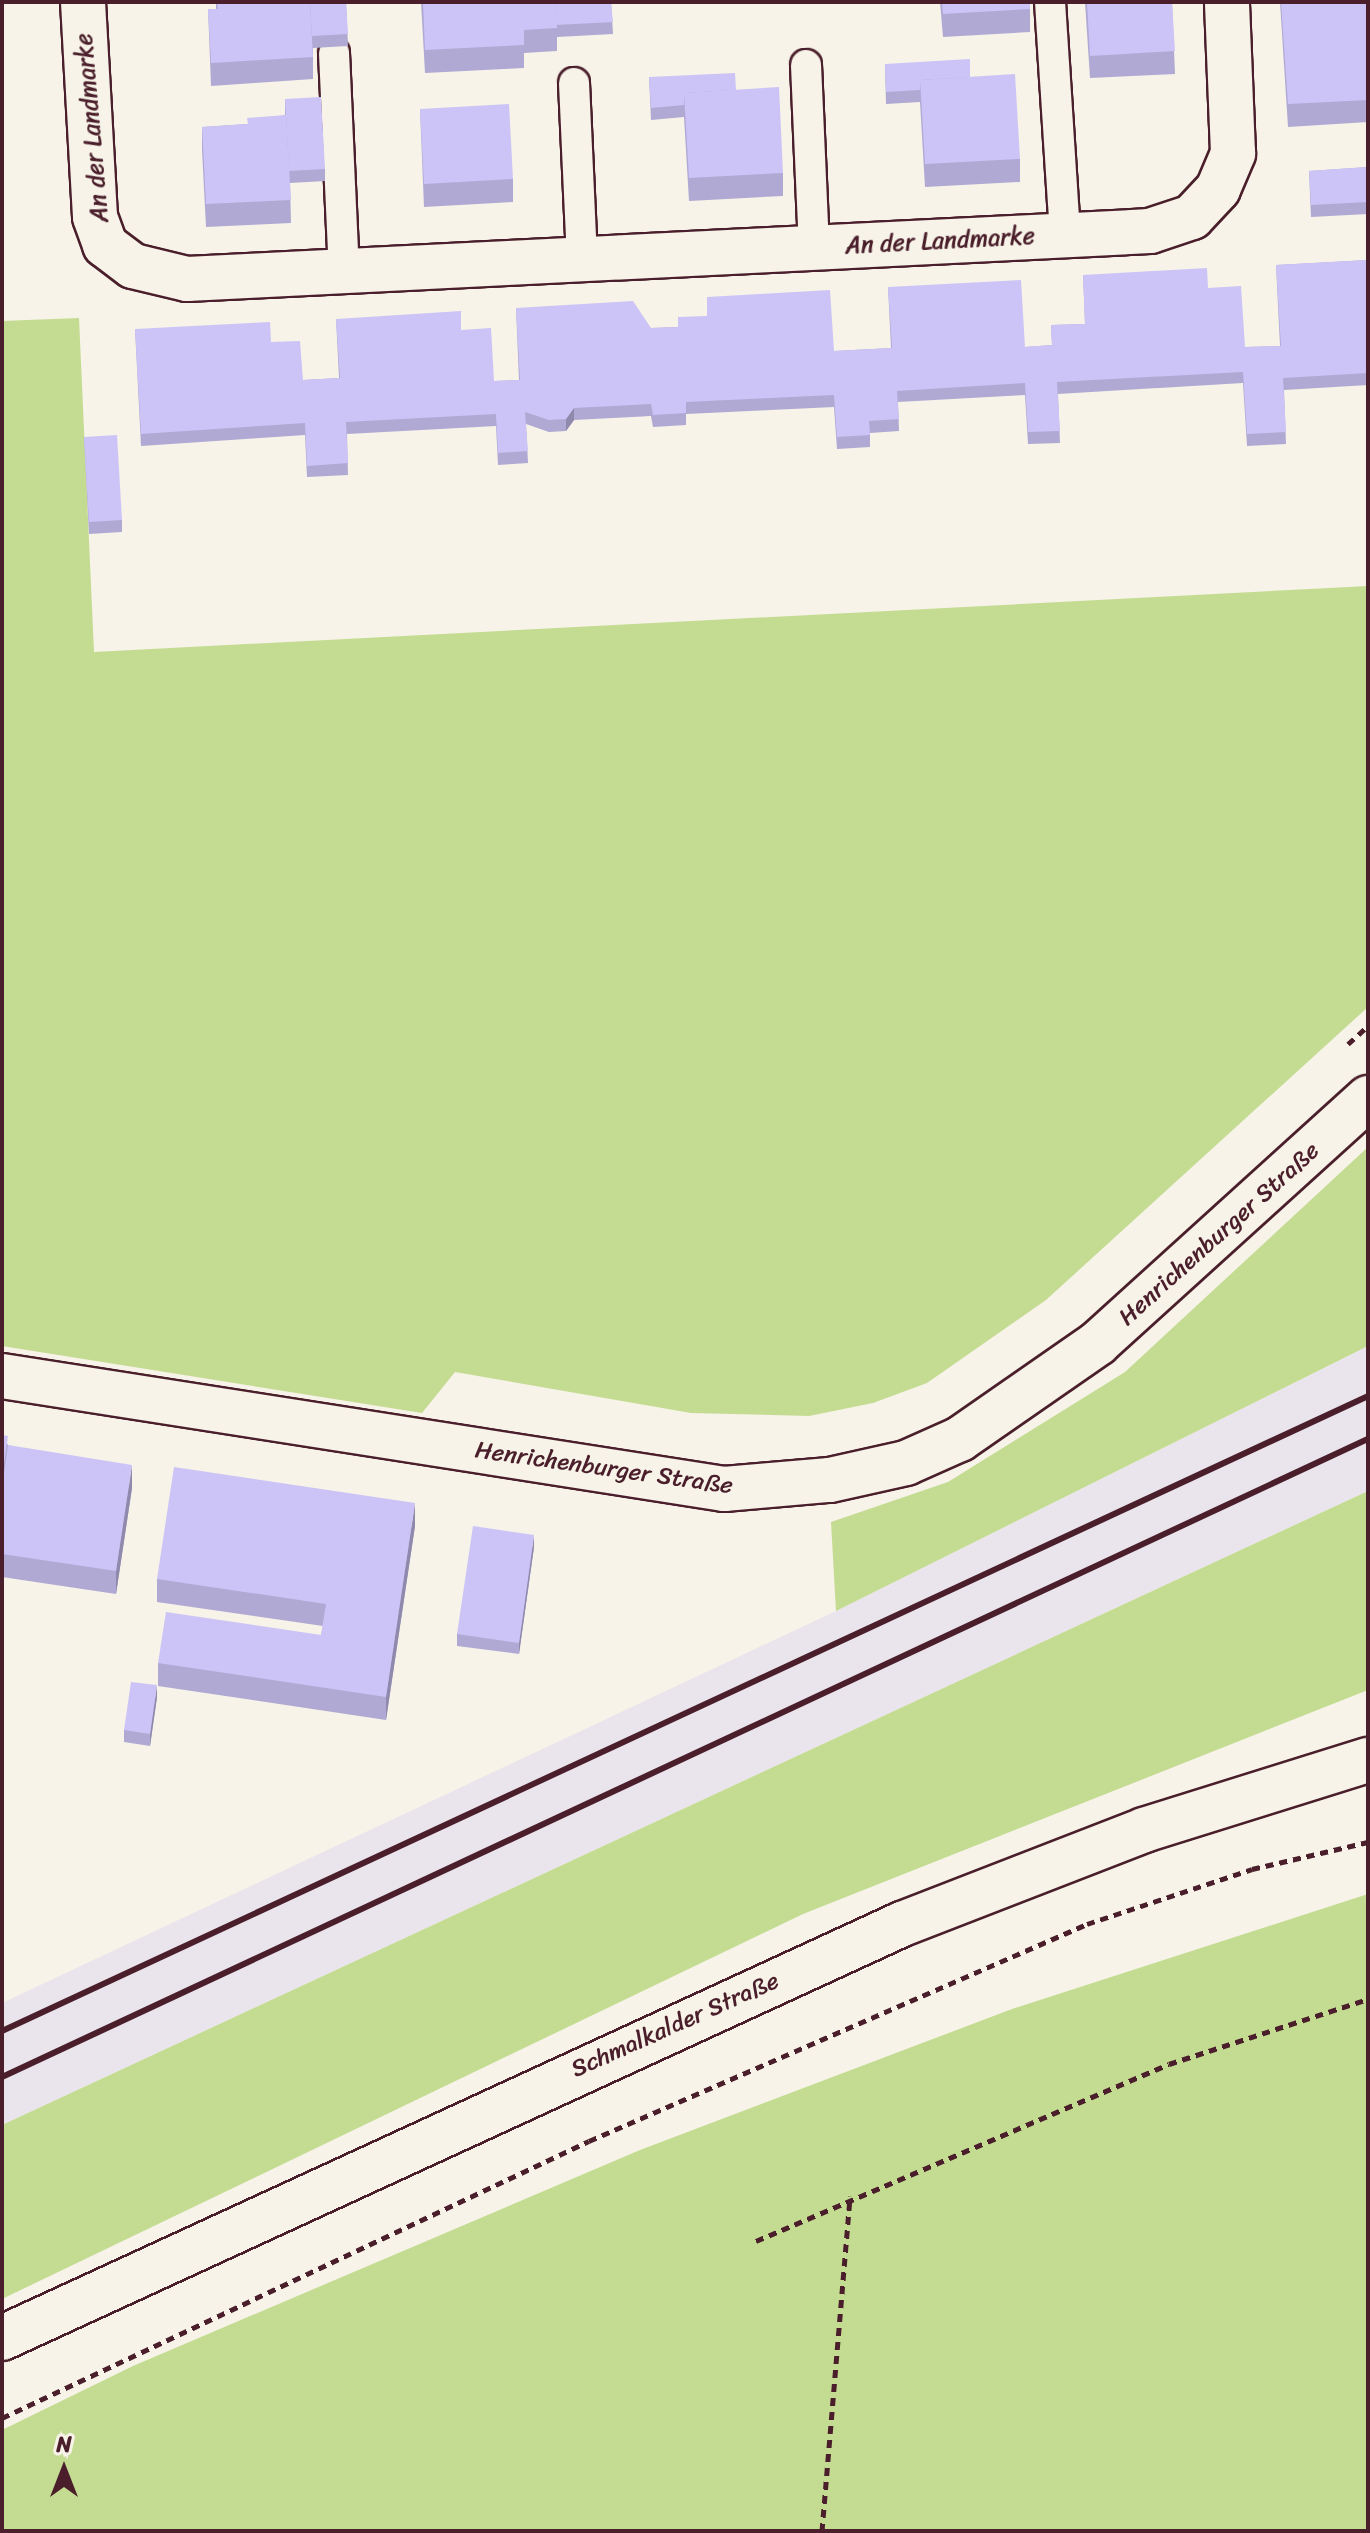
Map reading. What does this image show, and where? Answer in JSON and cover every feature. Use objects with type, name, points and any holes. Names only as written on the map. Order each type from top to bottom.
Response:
[{"type":"street","name":"An der Landmarke","points":[[83,2],[95,217],[105,245],[133,266],[187,279],[1150,231],[1192,217],[1218,189],[1233,153],[1227,2]]},
{"type":"street","name":"Henrichenburger Straße","points":[[2,1376],[724,1489],[830,1480],[906,1463],[960,1439],[1098,1343],[1368,1098]]},
{"type":"street","name":"Schmalkalder Straße","points":[[2,2338],[902,1924],[1144,1830],[1368,1760]]},
{"type":"lane","name":"An der Landmarke","points":[[1050,2],[1065,235]]},
{"type":"lane","points":[[334,53],[344,271]]},
{"type":"lane","name":"An der Landmarke","points":[[806,65],[814,247]]},
{"type":"lane","points":[[574,83],[582,259]]},
{"type":"path","points":[[1344,1048],[1368,1026]]},
{"type":"path","points":[[2,2418],[589,2141],[1087,1924],[1252,1869],[1368,1842]]},
{"type":"path","points":[[756,2241],[850,2195],[1169,2064],[1368,1999]]},
{"type":"path","points":[[822,2531],[850,2195]]},
{"type":"shaded area","points":[[1368,1346],[1368,1491],[2,2125],[2,2003],[836,1611]]},
{"type":"green space","points":[[79,318],[94,652],[1368,586],[1368,1007],[1046,1300],[927,1383],[873,1403],[809,1416],[691,1413],[455,1372],[422,1413],[2,1346],[2,321]]},
{"type":"green space","points":[[1368,1147],[1368,1346],[836,1611],[831,1522],[948,1482],[1125,1372]]},
{"type":"green space","points":[[1368,1491],[1368,1690],[803,1914],[2,2299],[2,2125]]},
{"type":"green space","points":[[1368,1894],[1368,2531],[2,2531],[2,2430],[133,2366],[640,2150],[1012,2009]]},
{"type":"building","points":[[217,2],[310,2],[313,57],[211,63],[208,9],[218,9]]},
{"type":"building","points":[[310,2],[346,2],[348,34],[312,36]]},
{"type":"building","points":[[423,2],[555,2],[557,28],[524,30],[524,45],[425,50]]},
{"type":"building","points":[[555,2],[611,2],[613,22],[556,25]]},
{"type":"building","points":[[942,2],[1030,2],[1030,9],[943,14]]},
{"type":"building","points":[[1087,2],[1172,2],[1175,51],[1090,56]]},
{"type":"building","points":[[1281,2],[1368,2],[1368,100],[1288,104]]},
{"type":"building","points":[[970,59],[970,77],[920,80],[920,90],[886,92],[885,64]]},
{"type":"building","points":[[735,73],[736,90],[684,93],[684,105],[651,108],[649,77]]},
{"type":"building","points":[[1015,74],[1020,159],[925,164],[920,80]]},
{"type":"building","points":[[779,87],[783,173],[689,178],[684,93]]},
{"type":"building","points":[[321,97],[325,169],[289,171],[285,99]]},
{"type":"building","points":[[509,104],[513,179],[424,184],[420,109]]},
{"type":"building","points":[[286,115],[291,200],[206,204],[202,127],[248,124],[247,118]]},
{"type":"building","points":[[1368,167],[1368,202],[1311,205],[1309,171]]},
{"type":"building","points":[[1368,260],[1368,373],[1283,378],[1286,432],[1247,434],[1243,372],[1057,382],[1060,431],[1028,432],[1025,383],[897,391],[899,419],[869,421],[870,435],[837,437],[834,395],[686,402],[686,413],[653,415],[651,404],[574,408],[566,419],[549,420],[525,412],[528,451],[498,453],[496,414],[346,422],[348,463],[307,466],[305,423],[141,434],[135,329],[270,322],[271,342],[300,341],[303,380],[340,378],[336,319],[461,311],[461,330],[491,328],[494,381],[520,380],[516,308],[633,301],[651,328],[678,327],[678,317],[707,316],[707,297],[830,290],[834,351],[892,348],[888,287],[1021,280],[1025,347],[1052,345],[1051,325],[1085,324],[1083,275],[1207,268],[1208,288],[1241,286],[1245,347],[1281,346],[1276,265]]},
{"type":"building","points":[[117,435],[122,520],[89,522],[84,437]]},
{"type":"building","points":[[2,1435],[8,1436],[2,1478]]},
{"type":"building","points":[[8,1445],[132,1465],[116,1571],[2,1554],[2,1487]]},
{"type":"building","points":[[174,1467],[415,1503],[386,1697],[158,1663],[166,1612],[321,1635],[326,1604],[157,1579]]},
{"type":"building","points":[[473,1526],[534,1535],[519,1643],[457,1634]]},
{"type":"building","points":[[131,1682],[157,1685],[150,1734],[124,1730]]},
{"type":"railway","points":[[2,2031],[1368,1396]]},
{"type":"railway","points":[[2,2077],[1368,1439]]}]
